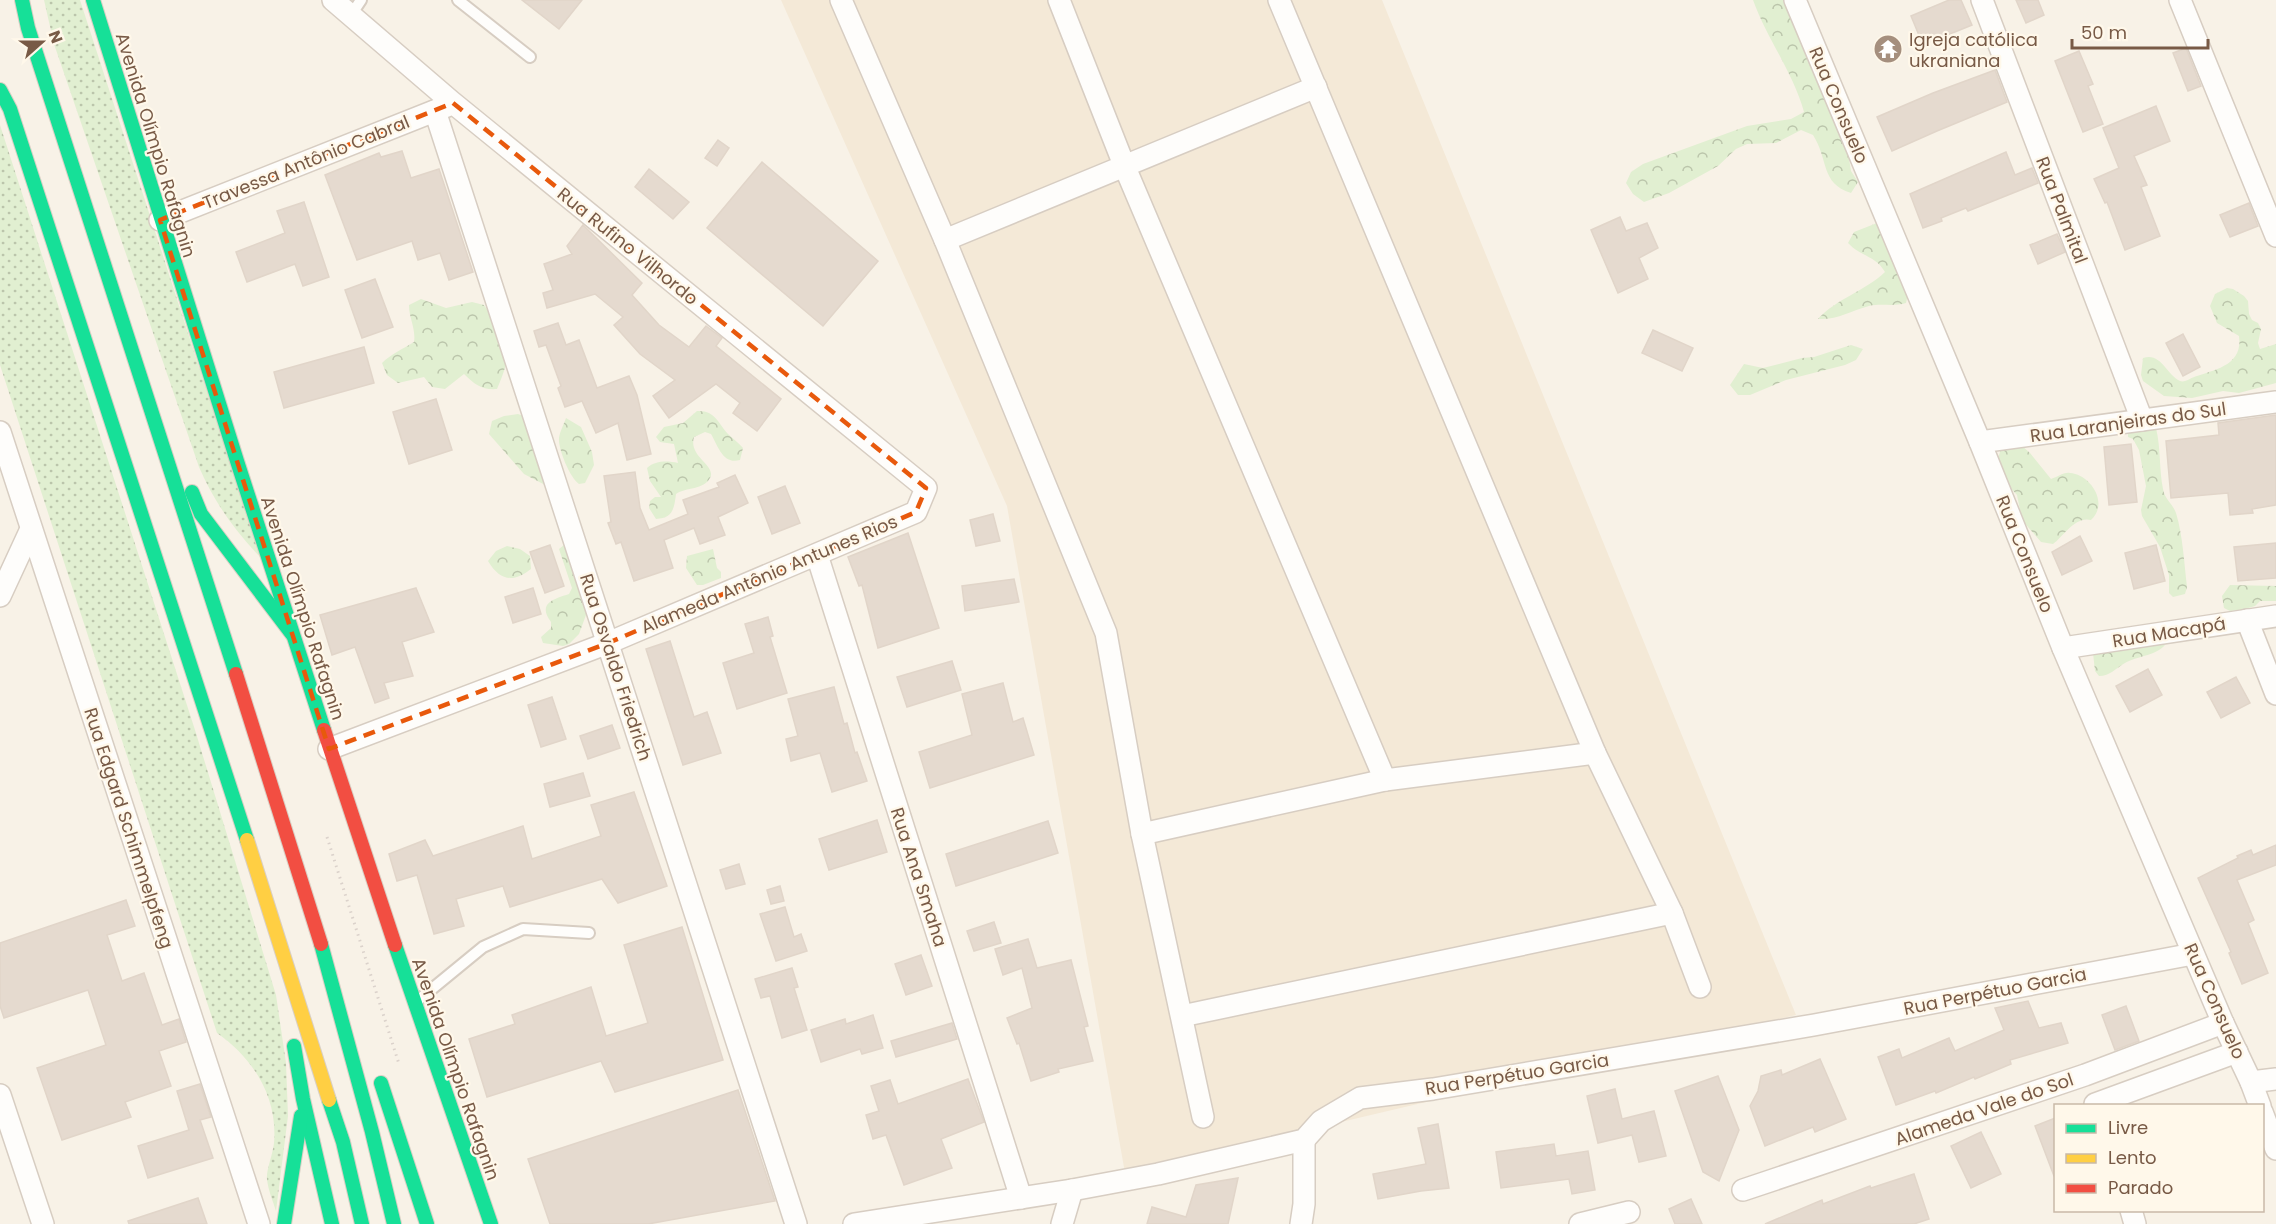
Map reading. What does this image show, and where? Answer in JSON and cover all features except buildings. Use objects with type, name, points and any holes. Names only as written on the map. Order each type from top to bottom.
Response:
[{"type":"main road","points":[[22,0],[28,28],[311,908],[372,1132],[394,1224]]},
{"type":"main road","name":"Avenida Olímpio Rafagnin","points":[[93,0],[160,220],[329,749],[414,1004],[491,1224]]},
{"type":"main road","points":[[0,90],[18,132],[241,820],[277,941],[343,1142],[362,1224]]},
{"type":"main road","points":[[120,312],[201,514],[292,634]]},
{"type":"main road","points":[[311,908],[344,976]]},
{"type":"main road","points":[[277,941],[303,1099],[332,1224]]},
{"type":"main road","points":[[377,1073],[427,1224]]},
{"type":"main road","points":[[284,1224],[303,1099]]},
{"type":"street","name":"Rua Rufino Vilhordo","points":[[333,0],[356,7],[444,107],[926,488]]},
{"type":"street","points":[[842,0],[945,240],[1106,633],[1142,834],[1203,1117]]},
{"type":"street","points":[[1059,0],[1124,165],[1385,780]]},
{"type":"street","points":[[1279,0],[1595,753],[1672,913],[1700,987]]},
{"type":"street","name":"Rua Consuelo","points":[[1795,0],[1980,442],[2063,648],[2223,1023],[2252,1082],[2259,1104]]},
{"type":"street","name":"Rua Palmital","points":[[1982,0],[2142,420]]},
{"type":"street","points":[[2180,0],[2276,236]]},
{"type":"street","points":[[945,240],[1316,87]]},
{"type":"street","name":"Travessa Antônio Cabral","points":[[160,220],[444,107]]},
{"type":"street","name":"Rua Osvaldo Friedrich","points":[[444,107],[608,642],[796,1224]]},
{"type":"street","name":"Rua Laranjeiras do Sul","points":[[1980,442],[2276,402]]},
{"type":"street","name":"Rua Edgard Schimmelpfeng","points":[[0,432],[259,1224]]},
{"type":"street","name":"Alameda Antônio Antunes Rios","points":[[329,749],[608,642],[916,512],[926,488]]},
{"type":"street","points":[[0,596],[31,529]]},
{"type":"street","name":"Rua Ana Smaha","points":[[817,555],[1021,1198]]},
{"type":"street","name":"Rua Macapá","points":[[2063,648],[2276,616]]},
{"type":"street","points":[[2247,620],[2276,694]]},
{"type":"street","points":[[1142,834],[1385,780],[1595,753]]},
{"type":"street","points":[[1182,1017],[1672,913]]},
{"type":"street","name":"Rua Perpétuo Garcia","points":[[1304,1140],[1322,1121],[1360,1098],[1433,1089],[1814,1024],[2193,954]]},
{"type":"street","name":"Alameda Vale do Sol","points":[[1743,1190],[2085,1075],[2223,1023]]},
{"type":"street","name":"Alameda Vale do Sol","points":[[2098,1104],[2237,1052]]},
{"type":"street","points":[[2085,1075],[2095,1104]]},
{"type":"street","points":[[2252,1082],[2276,1079]]},
{"type":"street","points":[[0,1095],[43,1224]]},
{"type":"street","points":[[2264,1117],[2276,1149]]},
{"type":"street","points":[[854,1224],[1072,1190],[1158,1174],[1304,1140],[1304,1204],[1301,1224]]},
{"type":"street","points":[[1062,1224],[1072,1190]]},
{"type":"street","points":[[1580,1224],[1607,1221],[1629,1212]]},
{"type":"lane","points":[[458,0],[530,57]]},
{"type":"lane","points":[[414,1004],[483,947],[523,929],[589,933]]},
{"type":"path","points":[[327,837],[401,1072]]},
{"type":"highlighted area","points":[[453,103],[926,488],[916,512],[608,643],[329,749],[160,220]]},
{"type":"shaded area","points":[[781,0],[1382,0],[1796,1015],[1125,1173],[1007,506]]},
{"type":"green space","points":[[44,0],[80,0],[261,558],[226,516],[199,467],[54,44]]},
{"type":"green space","points":[[1753,0],[1783,0],[1847,146],[1851,171],[1858,182],[1851,193],[1834,183],[1826,170],[1813,135],[1801,130],[1776,143],[1747,144],[1736,149],[1718,166],[1669,193],[1644,202],[1633,194],[1626,183],[1631,172],[1643,164],[1747,126],[1791,119],[1804,112],[1793,83]]},
{"type":"green space","points":[[0,125],[195,730],[276,995],[286,1063],[288,1116],[276,1211],[267,1179],[274,1143],[272,1110],[252,1067],[242,1054],[217,1033],[0,365]]},
{"type":"green space","points":[[1877,223],[1909,290],[1906,303],[1869,306],[1838,317],[1818,319],[1833,306],[1869,285],[1885,272],[1877,262],[1848,243],[1854,232]]},
{"type":"green space","points":[[2227,288],[2233,289],[2248,301],[2249,314],[2261,329],[2258,343],[2260,349],[2276,344],[2276,383],[2239,393],[2223,391],[2192,398],[2164,396],[2143,381],[2141,375],[2143,358],[2149,357],[2159,361],[2180,381],[2186,381],[2221,368],[2233,359],[2237,353],[2239,336],[2217,323],[2210,306],[2215,294]]},
{"type":"green space","points":[[421,299],[446,308],[472,302],[484,305],[499,328],[506,345],[506,364],[497,389],[479,386],[464,374],[445,389],[432,387],[424,377],[398,383],[387,375],[382,363],[414,342],[409,305]]},
{"type":"green space","points":[[1851,345],[1863,349],[1856,360],[1845,365],[1786,380],[1750,395],[1738,395],[1730,385],[1744,364],[1763,368],[1814,357]]},
{"type":"green space","points":[[697,411],[712,415],[743,448],[740,460],[729,460],[725,457],[711,434],[705,432],[694,437],[695,450],[710,469],[710,478],[704,485],[676,494],[672,512],[666,517],[656,519],[649,508],[650,501],[655,497],[661,497],[650,481],[647,468],[658,462],[678,463],[674,444],[660,442],[656,437],[664,427],[683,423]]},
{"type":"green space","points":[[518,414],[529,418],[547,486],[524,474],[489,434],[492,421]]},
{"type":"green space","points":[[566,418],[581,427],[592,452],[594,465],[585,483],[579,484],[572,476],[560,449],[559,438]]},
{"type":"green space","points":[[2156,428],[2163,489],[2175,510],[2178,522],[2187,587],[2185,594],[2173,597],[2169,593],[2169,575],[2160,547],[2142,516],[2146,486],[2139,450],[2133,439],[2128,437],[2128,431]]},
{"type":"green space","points":[[2020,444],[2051,479],[2065,473],[2077,475],[2090,484],[2098,497],[2096,513],[2091,520],[2075,524],[2053,544],[2041,542],[2022,520],[2017,495],[2007,484],[1997,461],[2001,449]]},
{"type":"green space","points":[[564,545],[570,548],[595,606],[586,615],[579,634],[569,644],[563,646],[543,643],[541,637],[551,628],[547,606],[553,600],[569,594],[572,588],[559,549]]},
{"type":"green space","points":[[507,546],[520,549],[530,556],[531,569],[513,578],[497,573],[488,561],[496,551]]},
{"type":"green space","points":[[713,549],[721,578],[697,585],[686,568],[687,556]]},
{"type":"green space","points":[[2230,585],[2276,586],[2276,601],[2260,601],[2255,606],[2230,611],[2224,608],[2222,596]]},
{"type":"green space","points":[[2158,643],[2165,645],[2161,649],[2125,663],[2106,675],[2099,676],[2095,671],[2093,653]]},
{"type":"traffic: fast","points":[[22,0],[28,28],[236,674]]},
{"type":"traffic: fast","points":[[93,0],[324,730]]},
{"type":"traffic: fast","points":[[0,90],[10,109],[247,840]]},
{"type":"traffic: fast","points":[[192,492],[201,514],[292,634]]},
{"type":"traffic: fast","points":[[321,944],[372,1132],[394,1224]]},
{"type":"traffic: fast","points":[[395,945],[491,1224]]},
{"type":"traffic: fast","points":[[294,1046],[303,1099],[332,1224]]},
{"type":"traffic: fast","points":[[381,1083],[427,1224]]},
{"type":"traffic: fast","points":[[329,1100],[343,1142],[362,1224]]},
{"type":"traffic: fast","points":[[284,1224],[301,1116]]},
{"type":"traffic: slow","points":[[247,840],[329,1100]]},
{"type":"traffic: jam","points":[[236,674],[321,944]]},
{"type":"traffic: jam","points":[[324,730],[395,945]]},
{"type":"place","name":"Igreja católica ukraniana","points":[[1888,49]]}]
